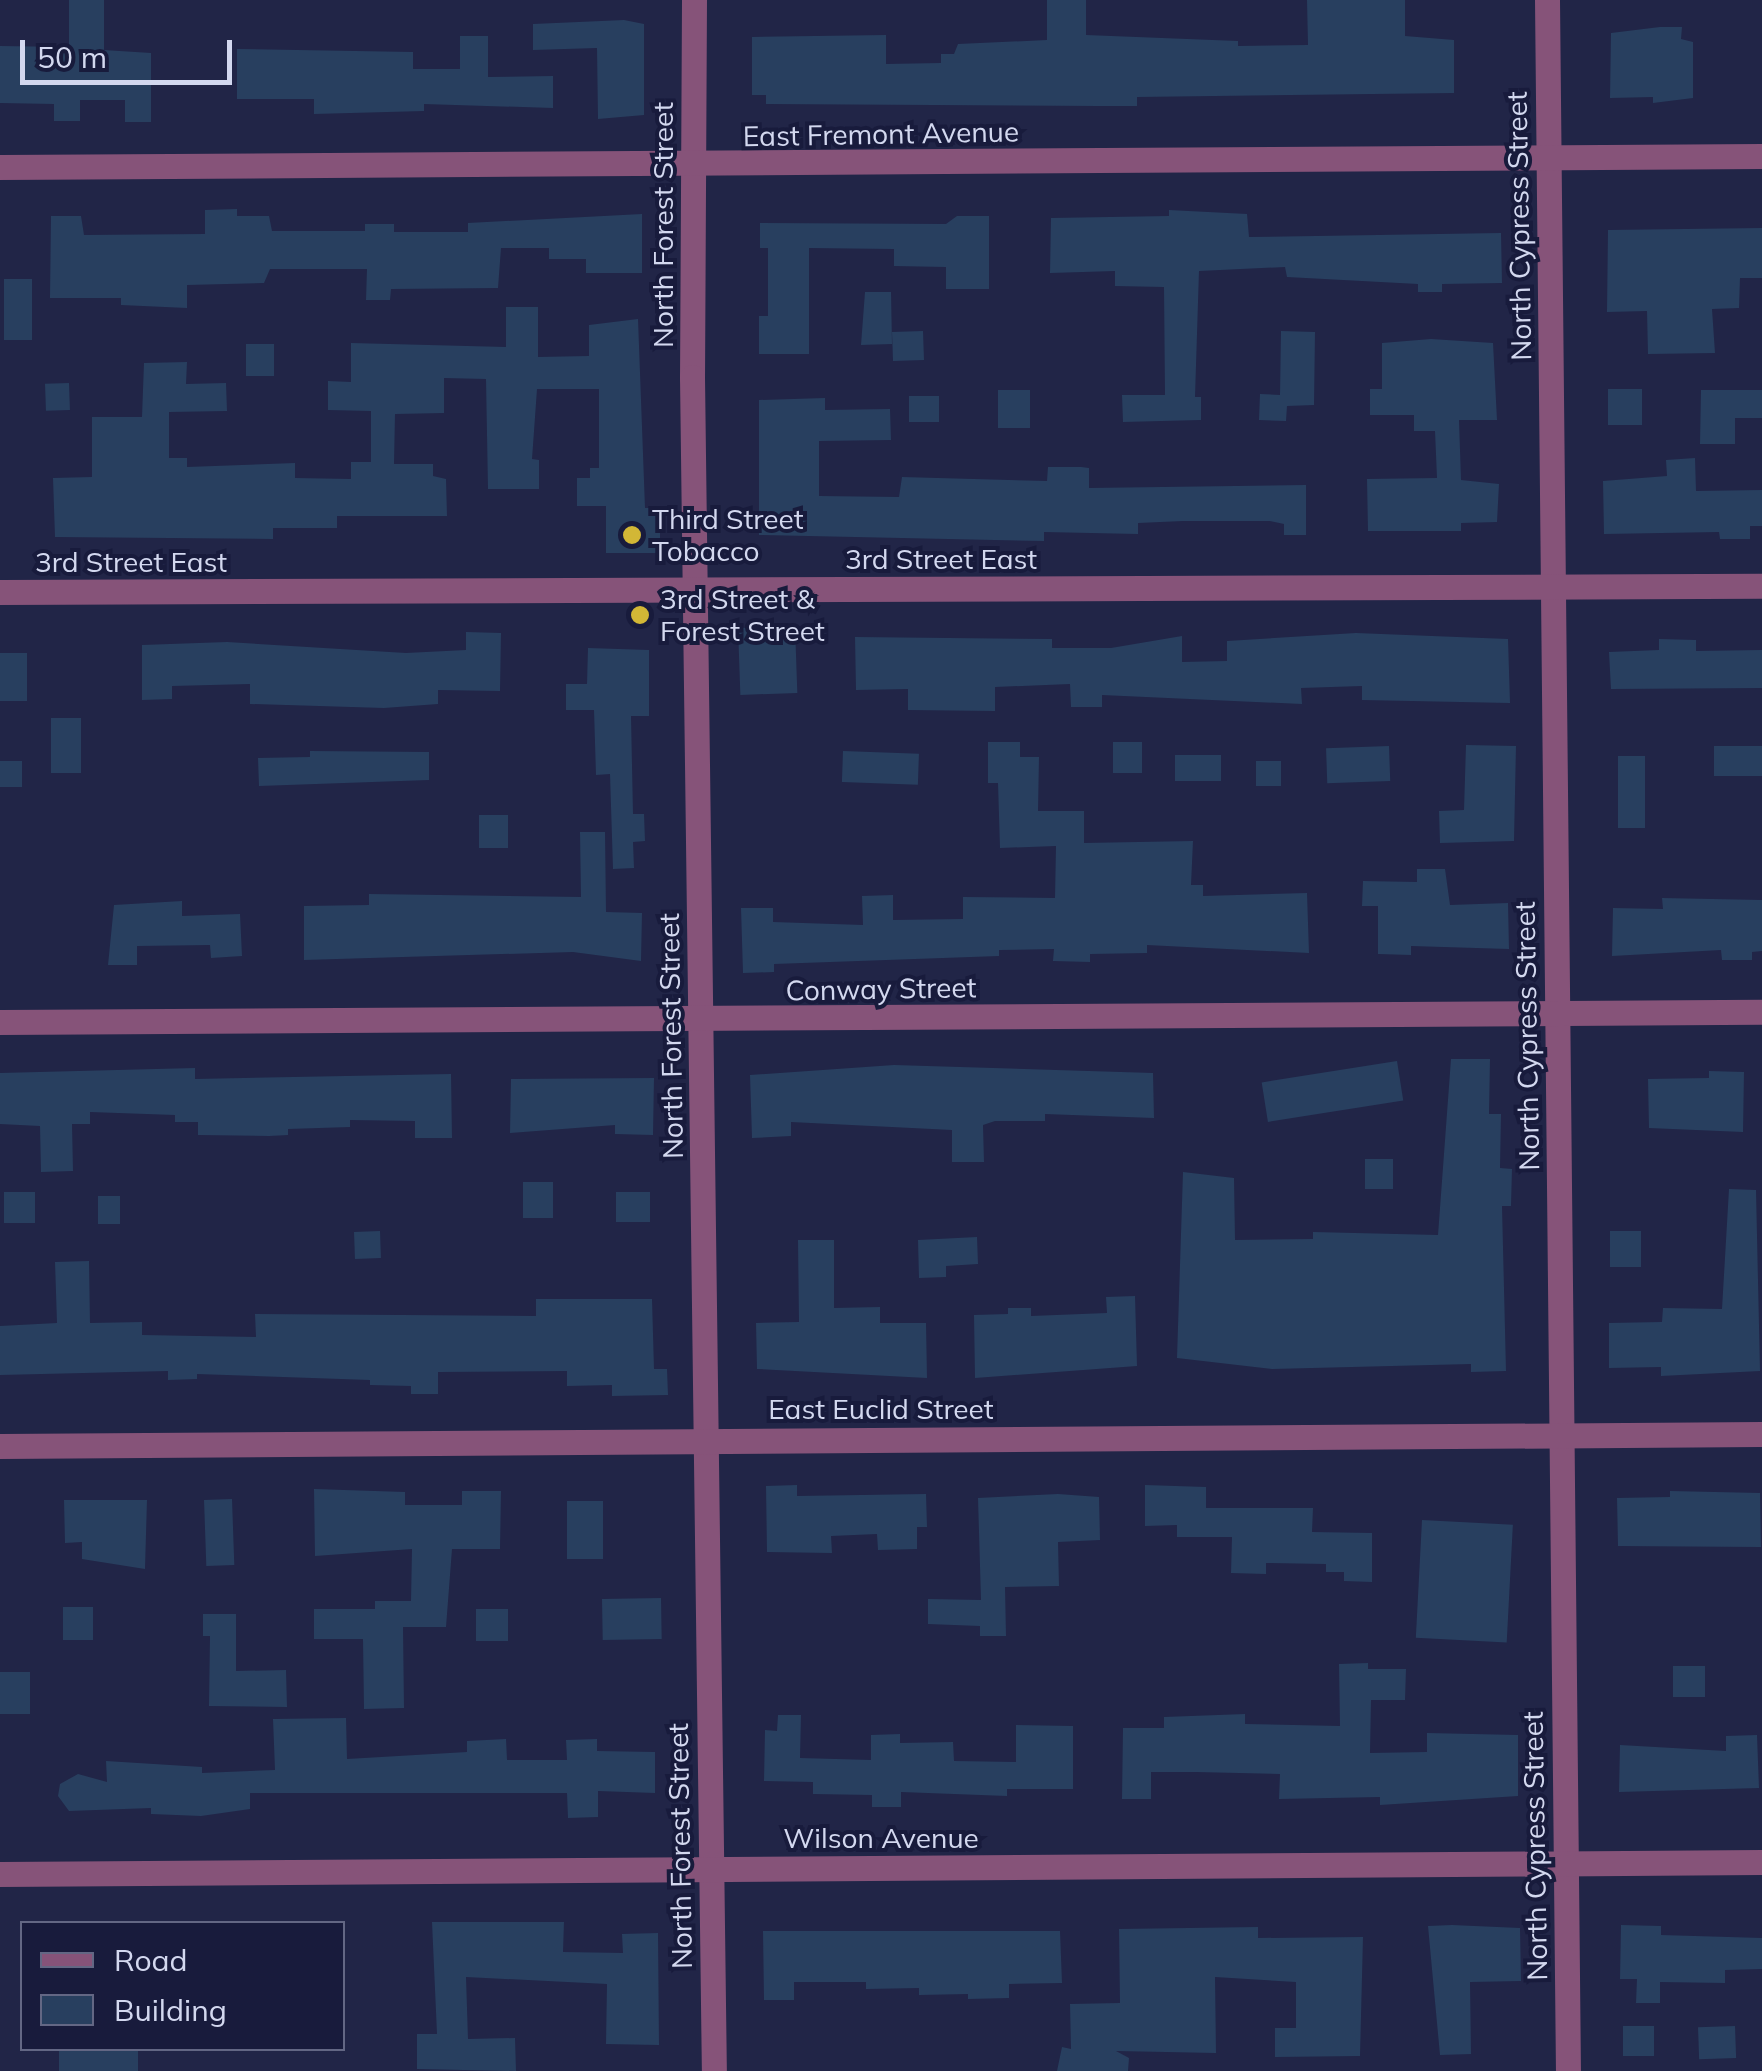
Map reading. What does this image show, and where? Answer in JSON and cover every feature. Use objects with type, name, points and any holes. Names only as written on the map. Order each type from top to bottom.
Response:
[{"type":"street","name":"North Forest Street","points":[[694,0],[714,2071]]},
{"type":"street","name":"North Cypress Street","points":[[1546,0],[1555,1012],[1566,1435],[1568,2071]]},
{"type":"street","name":"East Fremont Avenue","points":[[0,166],[694,166],[1762,156]]},
{"type":"street","name":"3rd Street East","points":[[0,592],[1762,586]]},
{"type":"street","name":"Conway Street","points":[[0,1022],[1762,1012]]},
{"type":"street","name":"East Euclid Street","points":[[0,1446],[1762,1434]]},
{"type":"street","name":"Wilson Avenue","points":[[0,1874],[1762,1862]]},
{"type":"building","points":[[69,0],[104,0],[104,50],[151,53],[151,122],[125,122],[125,100],[80,100],[80,121],[54,121],[54,104],[0,103],[0,46],[69,47]]},
{"type":"building","points":[[1047,0],[1086,0],[1086,35],[1238,41],[1238,46],[1308,45],[1307,0],[1405,0],[1405,36],[1454,40],[1454,93],[1137,97],[1137,106],[766,104],[766,95],[752,95],[752,37],[886,35],[886,64],[941,63],[941,54],[954,54],[958,44],[1047,40]]},
{"type":"building","points":[[624,20],[644,24],[644,115],[598,119],[597,48],[533,50],[533,24]]},
{"type":"building","points":[[1682,27],[1681,39],[1693,42],[1693,98],[1653,103],[1653,97],[1610,98],[1611,33]]},
{"type":"building","points":[[460,36],[488,36],[488,77],[553,76],[553,108],[424,104],[424,111],[314,114],[314,99],[237,99],[237,49],[413,52],[413,69],[460,69]]},
{"type":"building","points":[[237,209],[237,216],[269,216],[272,231],[365,231],[365,224],[394,224],[394,232],[468,232],[468,223],[642,214],[642,273],[586,273],[586,259],[549,259],[549,248],[501,248],[498,288],[391,289],[390,300],[366,300],[367,269],[270,269],[264,283],[187,285],[187,308],[121,305],[121,298],[50,298],[51,216],[81,216],[84,235],[205,234],[205,210]]},
{"type":"building","points":[[1169,210],[1247,214],[1249,237],[1501,233],[1502,283],[1442,284],[1442,292],[1418,292],[1418,284],[1287,277],[1285,267],[1199,271],[1195,397],[1201,397],[1201,420],[1123,422],[1122,395],[1165,395],[1164,287],[1115,286],[1115,271],[1050,273],[1051,218],[1169,216]]},
{"type":"building","points":[[957,216],[989,216],[989,289],[946,289],[946,267],[894,266],[894,249],[809,248],[809,354],[759,354],[759,316],[768,316],[768,248],[760,248],[760,223],[946,224]]},
{"type":"building","points":[[1762,228],[1762,278],[1740,278],[1739,308],[1712,309],[1715,353],[1648,354],[1647,311],[1607,312],[1608,230]]},
{"type":"building","points":[[4,279],[32,279],[32,340],[4,340]]},
{"type":"building","points":[[865,292],[891,292],[892,344],[861,345]]},
{"type":"building","points":[[506,307],[538,307],[538,357],[589,356],[589,325],[638,319],[645,508],[660,508],[660,553],[606,553],[606,506],[577,506],[577,478],[590,478],[590,468],[599,468],[599,389],[537,389],[532,459],[539,460],[539,489],[488,489],[486,379],[444,378],[444,413],[395,414],[394,464],[433,464],[433,476],[446,479],[447,516],[337,516],[337,528],[273,528],[273,539],[55,537],[53,478],[92,477],[92,417],[142,417],[144,363],[187,362],[186,384],[226,383],[227,411],[169,412],[169,458],[187,458],[187,467],[295,463],[295,478],[351,479],[351,462],[371,462],[371,411],[328,410],[328,381],[351,382],[351,343],[506,347]]},
{"type":"building","points":[[923,331],[924,360],[893,361],[892,332]]},
{"type":"building","points":[[1281,331],[1315,332],[1314,405],[1287,406],[1286,421],[1259,420],[1260,394],[1280,395]]},
{"type":"building","points":[[1431,339],[1493,343],[1497,420],[1459,420],[1461,480],[1499,484],[1497,522],[1461,523],[1461,531],[1368,531],[1367,479],[1437,478],[1435,431],[1414,431],[1414,415],[1370,415],[1370,389],[1382,389],[1382,343]]},
{"type":"building","points":[[246,344],[274,344],[274,376],[246,376]]},
{"type":"building","points":[[69,383],[70,410],[46,411],[45,384]]},
{"type":"building","points":[[1608,389],[1642,389],[1642,425],[1608,425]]},
{"type":"building","points":[[998,390],[1030,390],[1030,428],[998,428]]},
{"type":"building","points":[[1701,390],[1762,390],[1762,418],[1735,418],[1735,444],[1700,444]]},
{"type":"building","points":[[909,396],[939,396],[939,422],[909,422]]},
{"type":"building","points":[[825,398],[825,410],[890,409],[891,440],[819,441],[819,496],[899,497],[902,477],[1047,481],[1048,467],[1089,468],[1089,488],[1306,485],[1306,535],[1284,535],[1284,524],[1270,521],[1183,521],[1138,523],[1138,534],[1044,532],[1044,541],[759,535],[759,400]]},
{"type":"building","points":[[1695,458],[1696,491],[1762,490],[1762,526],[1750,526],[1750,539],[1720,539],[1719,532],[1604,534],[1603,481],[1667,476],[1666,460]]},
{"type":"building","points":[[795,626],[797,693],[740,695],[738,628]]},
{"type":"building","points":[[466,632],[501,633],[500,691],[438,690],[438,704],[384,708],[250,704],[250,684],[172,686],[172,699],[142,700],[142,645],[227,642],[406,653],[466,650]]},
{"type":"building","points":[[1356,633],[1508,639],[1510,703],[1362,700],[1362,686],[1301,688],[1302,704],[1102,695],[1102,707],[1071,707],[1070,684],[995,687],[995,711],[908,710],[908,689],[856,690],[855,637],[1052,639],[1052,648],[1111,648],[1182,636],[1182,662],[1227,661],[1227,641]]},
{"type":"building","points":[[1659,639],[1696,640],[1696,651],[1762,650],[1762,688],[1611,689],[1609,652],[1659,650]]},
{"type":"building","points":[[588,648],[649,650],[649,716],[631,716],[633,814],[644,814],[645,841],[633,842],[634,868],[613,869],[610,774],[596,775],[594,710],[566,710],[566,684],[587,684]]},
{"type":"building","points":[[0,653],[27,653],[27,701],[0,701]]},
{"type":"building","points":[[51,718],[81,718],[81,773],[51,773]]},
{"type":"building","points":[[988,742],[1020,742],[1020,757],[1039,757],[1038,811],[1084,811],[1084,843],[1193,841],[1191,885],[1203,885],[1203,896],[1307,893],[1309,953],[1147,945],[1147,953],[1090,954],[1090,962],[1053,961],[1054,949],[999,950],[999,956],[774,964],[774,972],[743,973],[741,908],[773,908],[773,922],[863,925],[862,896],[893,895],[893,920],[963,919],[963,897],[1055,898],[1056,846],[1000,848],[998,783],[988,783]]},
{"type":"building","points":[[1113,742],[1142,742],[1142,773],[1113,773]]},
{"type":"building","points":[[1466,745],[1516,746],[1514,841],[1440,843],[1439,811],[1464,810]]},
{"type":"building","points":[[1389,746],[1390,781],[1327,783],[1326,748]]},
{"type":"building","points":[[1714,746],[1762,746],[1762,776],[1714,776]]},
{"type":"building","points":[[310,751],[429,752],[429,780],[259,786],[258,758],[310,757]]},
{"type":"building","points":[[843,751],[919,754],[918,785],[842,782]]},
{"type":"building","points":[[1175,755],[1221,755],[1221,781],[1175,781]]},
{"type":"building","points":[[1618,756],[1645,756],[1645,828],[1618,828]]},
{"type":"building","points":[[0,761],[22,761],[22,787],[0,787]]},
{"type":"building","points":[[1256,761],[1281,761],[1281,786],[1256,786]]},
{"type":"building","points":[[479,815],[508,815],[508,848],[479,848]]},
{"type":"building","points":[[580,832],[605,832],[606,912],[642,913],[641,961],[573,952],[304,960],[304,906],[369,905],[369,894],[581,897]]},
{"type":"building","points":[[1417,869],[1445,869],[1450,905],[1508,903],[1509,949],[1411,946],[1411,955],[1378,954],[1378,906],[1362,906],[1363,881],[1417,882]]},
{"type":"building","points":[[1662,898],[1762,900],[1762,951],[1752,952],[1752,960],[1722,960],[1721,950],[1612,956],[1613,908],[1663,909]]},
{"type":"building","points":[[182,901],[182,916],[240,914],[242,956],[211,958],[210,945],[137,946],[137,965],[108,965],[114,905]]},
{"type":"building","points":[[1451,1059],[1490,1059],[1489,1114],[1501,1114],[1500,1168],[1512,1169],[1511,1206],[1502,1206],[1506,1371],[1471,1372],[1471,1364],[1272,1369],[1177,1358],[1183,1172],[1234,1178],[1235,1240],[1313,1239],[1313,1232],[1438,1235]]},
{"type":"building","points":[[1397,1061],[1403,1101],[1268,1122],[1262,1082]]},
{"type":"building","points":[[894,1065],[1153,1073],[1154,1118],[1045,1114],[1045,1121],[995,1121],[983,1125],[984,1162],[952,1162],[952,1130],[791,1122],[791,1136],[752,1138],[750,1075]]},
{"type":"building","points":[[195,1068],[195,1079],[451,1074],[452,1138],[415,1138],[415,1121],[350,1120],[350,1127],[288,1129],[288,1135],[198,1135],[198,1122],[175,1122],[175,1115],[90,1112],[90,1124],[72,1124],[73,1171],[41,1172],[40,1126],[0,1124],[0,1073]]},
{"type":"building","points":[[1709,1071],[1744,1072],[1743,1132],[1649,1128],[1648,1079],[1709,1078]]},
{"type":"building","points":[[654,1078],[653,1135],[615,1134],[615,1125],[510,1133],[511,1079]]},
{"type":"building","points":[[1365,1159],[1393,1159],[1393,1189],[1365,1189]]},
{"type":"building","points":[[523,1182],[553,1182],[553,1218],[523,1218]]},
{"type":"building","points":[[1729,1189],[1756,1190],[1760,1371],[1661,1376],[1661,1367],[1609,1368],[1609,1323],[1662,1322],[1663,1308],[1722,1309]]},
{"type":"building","points":[[4,1192],[35,1192],[35,1223],[4,1223]]},
{"type":"building","points":[[616,1192],[650,1192],[650,1222],[616,1222]]},
{"type":"building","points":[[98,1196],[120,1196],[120,1224],[98,1224]]},
{"type":"building","points":[[380,1231],[381,1258],[355,1259],[354,1232]]},
{"type":"building","points":[[1610,1231],[1641,1231],[1641,1267],[1610,1267]]},
{"type":"building","points":[[977,1237],[978,1264],[946,1266],[946,1277],[919,1278],[918,1240]]},
{"type":"building","points":[[798,1240],[834,1240],[834,1308],[880,1307],[880,1323],[926,1323],[927,1378],[757,1369],[756,1323],[799,1322]]},
{"type":"building","points":[[89,1261],[90,1323],[142,1322],[142,1335],[256,1337],[255,1314],[536,1316],[536,1299],[652,1299],[654,1369],[667,1369],[668,1395],[612,1396],[612,1385],[567,1386],[567,1371],[438,1372],[438,1394],[411,1394],[411,1386],[370,1385],[370,1380],[197,1374],[197,1379],[168,1380],[168,1371],[0,1375],[0,1326],[57,1323],[55,1262]]},
{"type":"building","points":[[1135,1296],[1137,1366],[975,1378],[974,1315],[1008,1314],[1008,1308],[1031,1308],[1031,1316],[1107,1313],[1106,1297]]},
{"type":"building","points":[[797,1485],[797,1496],[926,1494],[927,1527],[917,1527],[917,1549],[878,1550],[877,1534],[831,1536],[832,1553],[767,1552],[766,1486]]},
{"type":"building","points":[[1145,1485],[1206,1487],[1206,1508],[1313,1508],[1312,1532],[1372,1533],[1372,1582],[1344,1581],[1344,1572],[1326,1572],[1326,1564],[1266,1563],[1266,1574],[1231,1573],[1232,1537],[1177,1537],[1177,1525],[1145,1526]]},
{"type":"building","points":[[314,1489],[405,1492],[405,1505],[462,1505],[462,1491],[501,1491],[500,1549],[452,1549],[446,1627],[403,1627],[404,1708],[364,1709],[363,1639],[314,1639],[314,1609],[375,1609],[375,1601],[411,1601],[412,1549],[315,1556]]},
{"type":"building","points":[[1670,1491],[1760,1493],[1761,1547],[1618,1546],[1617,1498],[1670,1497]]},
{"type":"building","points":[[1058,1494],[1099,1497],[1100,1540],[1058,1542],[1059,1586],[1005,1587],[1006,1636],[980,1636],[980,1626],[928,1624],[928,1599],[981,1600],[978,1498]]},
{"type":"building","points":[[232,1499],[234,1565],[206,1566],[204,1500]]},
{"type":"building","points":[[64,1500],[147,1500],[145,1569],[82,1559],[82,1542],[65,1543]]},
{"type":"building","points":[[567,1501],[603,1501],[603,1559],[567,1559]]},
{"type":"building","points":[[1422,1520],[1513,1525],[1507,1643],[1416,1638]]},
{"type":"building","points":[[661,1598],[662,1639],[603,1640],[602,1599]]},
{"type":"building","points":[[63,1607],[93,1607],[93,1640],[63,1640]]},
{"type":"building","points":[[476,1609],[508,1609],[508,1641],[476,1641]]},
{"type":"building","points":[[203,1614],[236,1614],[236,1671],[286,1670],[287,1707],[209,1706],[210,1636],[203,1636]]},
{"type":"building","points":[[1368,1663],[1368,1669],[1406,1669],[1405,1700],[1371,1700],[1370,1753],[1427,1752],[1427,1733],[1518,1735],[1518,1796],[1380,1805],[1380,1797],[1279,1799],[1280,1774],[1151,1772],[1151,1799],[1122,1799],[1123,1728],[1164,1728],[1164,1717],[1245,1714],[1245,1724],[1340,1726],[1339,1664]]},
{"type":"building","points":[[1673,1666],[1705,1666],[1705,1697],[1673,1697]]},
{"type":"building","points":[[0,1672],[30,1672],[30,1714],[0,1714]]},
{"type":"building","points":[[778,1715],[801,1715],[800,1758],[871,1760],[871,1735],[900,1734],[900,1743],[953,1742],[954,1761],[1016,1762],[1016,1725],[1073,1726],[1073,1789],[1007,1789],[1007,1796],[901,1792],[901,1807],[872,1807],[872,1795],[813,1794],[813,1782],[764,1781],[765,1730],[777,1731]]},
{"type":"building","points":[[346,1718],[347,1759],[467,1752],[467,1741],[506,1739],[507,1760],[567,1760],[566,1740],[597,1739],[597,1751],[655,1752],[655,1793],[598,1791],[598,1817],[568,1818],[567,1793],[250,1793],[250,1809],[201,1816],[151,1814],[151,1808],[69,1811],[58,1796],[60,1784],[78,1774],[107,1782],[106,1761],[202,1767],[202,1773],[275,1770],[273,1719]]},
{"type":"building","points":[[1757,1735],[1759,1788],[1619,1792],[1620,1745],[1726,1751],[1726,1736]]},
{"type":"building","points":[[432,1922],[564,1922],[563,1952],[623,1953],[622,1934],[658,1933],[659,2045],[606,2044],[607,1984],[466,1977],[468,2039],[515,2038],[516,2071],[417,2069],[417,2034],[437,2034]]},
{"type":"building","points":[[1621,1925],[1661,1926],[1661,1935],[1762,1938],[1762,1969],[1725,1970],[1725,1983],[1660,1982],[1660,2003],[1636,2003],[1637,1979],[1620,1979]]},
{"type":"building","points":[[1428,1926],[1520,1928],[1521,1981],[1470,1982],[1471,2054],[1440,2055]]},
{"type":"building","points":[[1258,1927],[1258,1938],[1363,1937],[1360,2056],[1275,2057],[1275,2028],[1296,2028],[1296,1982],[1215,1977],[1216,2053],[1116,2051],[1129,2058],[1128,2071],[1057,2071],[1062,2047],[1071,2049],[1070,2004],[1120,2003],[1119,1929]]},
{"type":"building","points":[[763,1931],[1060,1931],[1062,1983],[1009,1984],[1009,1998],[968,1999],[968,1994],[919,1995],[919,1988],[866,1989],[866,1982],[794,1982],[794,2000],[764,2000]]},
{"type":"building","points":[[1623,2026],[1654,2026],[1654,2056],[1623,2056]]},
{"type":"building","points":[[1735,2026],[1736,2058],[1699,2059],[1698,2027]]},
{"type":"building","points":[[59,2051],[138,2051],[138,2071],[59,2071]]},
{"type":"place","name":"Third Street Tobacco","points":[[632,535]]},
{"type":"place","name":"3rd Street & Forest Street","points":[[640,615]]}]
